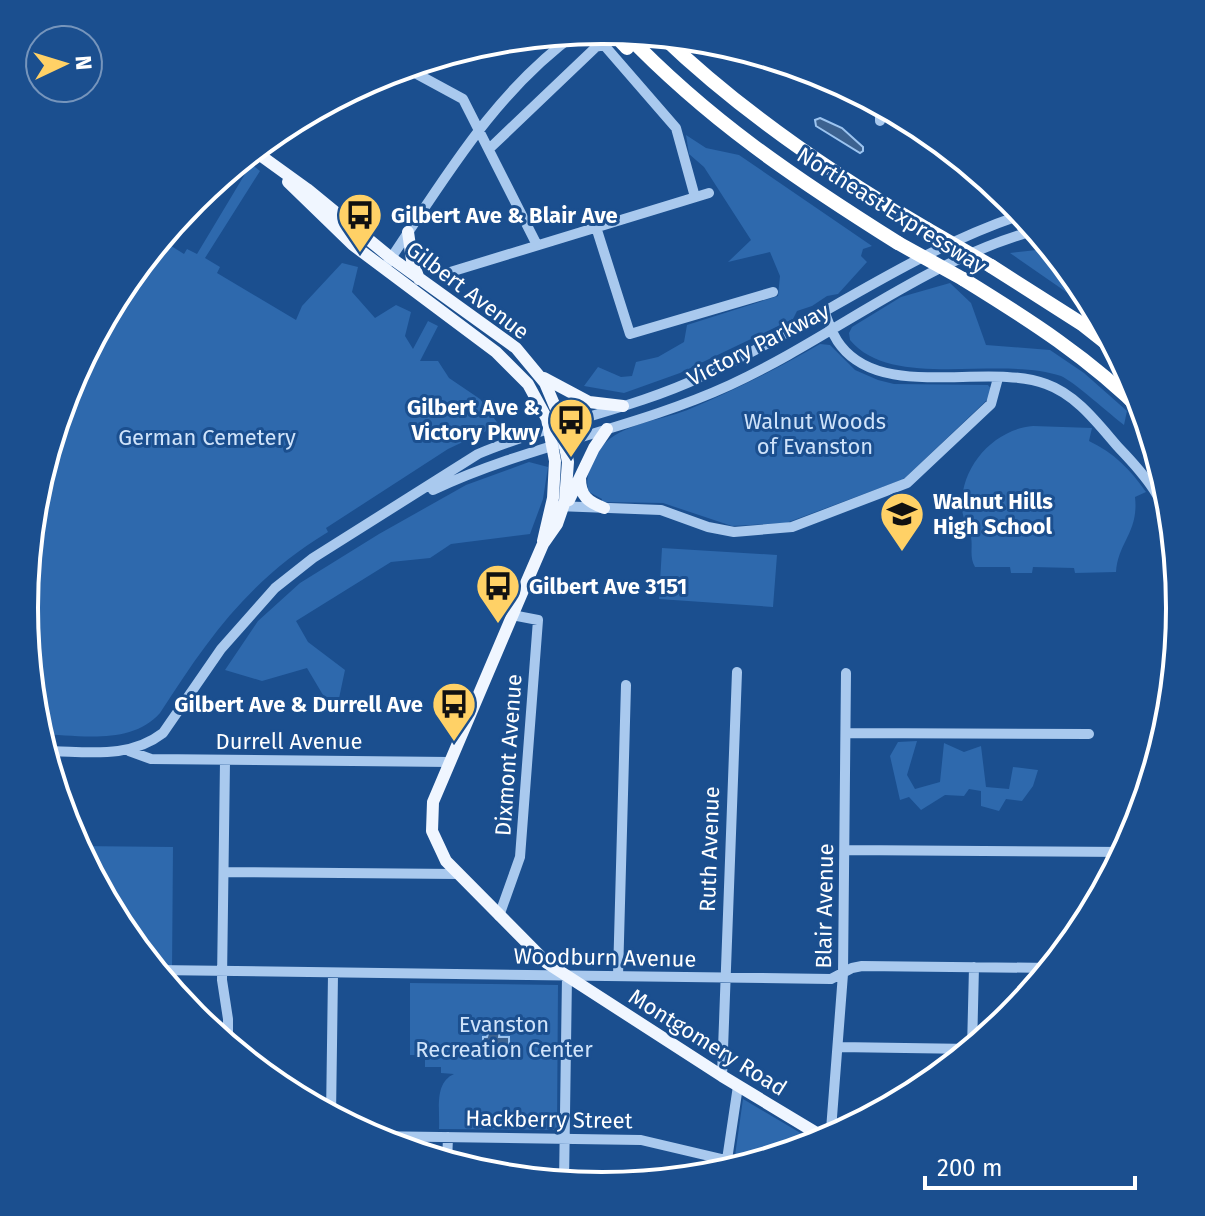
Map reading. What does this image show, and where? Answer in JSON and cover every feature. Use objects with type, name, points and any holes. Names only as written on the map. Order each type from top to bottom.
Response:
[{"type":"highway","points":[[624,45],[630,51],[652,60]]},
{"type":"highway","name":"Northeast Expressway","points":[[637,45],[744,141],[815,191],[1063,343],[1125,395]]},
{"type":"highway","name":"Northeast Expressway","points":[[675,48],[775,132],[857,187],[991,266],[1096,335]]},
{"type":"highway","points":[[1082,324],[1091,326]]},
{"type":"main road","name":"Gilbert Avenue","points":[[263,157],[307,189],[387,264],[508,362],[556,428]]},
{"type":"main road","points":[[408,232],[412,260],[419,279]]},
{"type":"main road","name":"Gilbert Avenue","points":[[387,264],[419,279],[505,339],[540,376],[554,402],[567,483],[560,506],[433,802],[431,821],[436,844],[458,874],[547,963],[567,976]]},
{"type":"main road","points":[[540,376],[589,402],[623,406]]},
{"type":"main road","points":[[560,506],[580,478],[607,429]]},
{"type":"main road","points":[[580,478],[582,494],[591,503],[604,508]]},
{"type":"main road","name":"Gilbert Avenue","points":[[543,544],[557,524],[560,506]]},
{"type":"main road","name":"Montgomery Road","points":[[567,976],[815,1132]]},
{"type":"street","points":[[387,264],[479,127],[534,67],[561,45]]},
{"type":"street","points":[[489,149],[596,47],[604,45],[676,128],[695,197]]},
{"type":"street","points":[[417,74],[463,99],[537,245]]},
{"type":"street","points":[[880,116],[880,121]]},
{"type":"street","points":[[447,273],[709,193]]},
{"type":"street","name":"Victory Parkway","points":[[56,751],[129,751],[149,743],[163,733],[221,649],[275,588],[313,558],[399,507],[478,454],[700,378],[947,245],[1011,219]]},
{"type":"street","points":[[596,227],[630,334],[773,292]]},
{"type":"street","name":"Victory Parkway","points":[[399,507],[469,473],[699,398],[729,385],[832,330],[914,281],[988,247],[1025,234]]},
{"type":"street","points":[[825,313],[849,355],[877,371],[900,375],[1021,378],[1046,384],[1078,404],[1146,477],[1154,490]]},
{"type":"street","points":[[560,506],[661,510],[708,527],[734,532],[792,527],[907,483],[991,404],[998,378]]},
{"type":"street","name":"Dixmont Avenue","points":[[499,916],[520,857],[538,620],[512,615]]},
{"type":"street","name":"Ruth Avenue","points":[[722,1076],[737,672]]},
{"type":"street","name":"Blair Avenue","points":[[832,1124],[843,974],[846,673]]},
{"type":"street","points":[[618,976],[626,685]]},
{"type":"street","points":[[846,733],[1089,734]]},
{"type":"street","name":"Durrell Avenue","points":[[129,751],[151,759],[450,762]]},
{"type":"street","points":[[225,761],[222,972],[228,1030]]},
{"type":"street","points":[[845,850],[1112,852]]},
{"type":"street","points":[[224,872],[458,874]]},
{"type":"street","name":"Woodburn Avenue","points":[[170,970],[831,979],[862,966],[1037,968]]},
{"type":"street","points":[[972,1034],[974,967]]},
{"type":"street","points":[[331,1103],[333,974]]},
{"type":"street","points":[[564,1171],[567,976]]},
{"type":"street","points":[[838,1047],[955,1049]]},
{"type":"street","points":[[726,1159],[738,1086]]},
{"type":"street","name":"Hackberry Street","points":[[403,1136],[641,1140],[723,1159]]},
{"type":"street","points":[[447,1151],[448,1137]]},
{"type":"green space","points":[[686,135],[706,148],[739,155],[872,246],[863,249],[861,256],[867,262],[838,294],[797,311],[793,319],[680,373],[624,393],[584,386],[598,367],[621,377],[632,376],[636,362],[658,357],[684,342],[687,325],[778,296],[780,276],[770,252],[728,262],[751,240],[704,167],[689,154]]},
{"type":"green space","name":"German Cemetery","points":[[253,165],[260,171],[205,258],[220,267],[217,273],[296,320],[302,306],[342,263],[358,267],[352,292],[375,318],[396,305],[411,312],[405,336],[413,349],[428,321],[438,326],[420,361],[438,361],[449,378],[480,399],[499,425],[448,449],[326,528],[328,532],[275,570],[233,612],[196,659],[160,713],[148,723],[134,730],[103,736],[53,735],[43,682],[38,608],[43,534],[57,462],[96,358],[133,294],[170,245],[184,254],[187,249],[197,254]]},
{"type":"green space","points":[[1038,250],[1074,297],[1010,253]]},
{"type":"green space","name":"Walnut Woods of Evanston","points":[[950,283],[971,303],[986,345],[1050,350],[1084,373],[1127,411],[1124,425],[1061,376],[1008,369],[919,368],[892,364],[869,355],[850,340],[852,327],[901,297]]},
{"type":"green space","name":"Walnut Woods of Evanston","points":[[820,344],[830,345],[855,370],[878,380],[894,384],[988,385],[991,389],[989,398],[904,479],[786,523],[732,526],[663,503],[602,502],[589,492],[587,480],[594,459],[615,435],[709,401]]},
{"type":"green space","points":[[1033,426],[1092,428],[1089,441],[1121,462],[1146,492],[1135,497],[1134,519],[1116,572],[1075,573],[1074,568],[1033,567],[1032,573],[1011,573],[1010,567],[975,567],[971,537],[962,511],[967,478],[973,465],[993,442],[1005,434]]},
{"type":"green space","points":[[529,462],[548,467],[543,499],[530,534],[451,544],[430,558],[391,562],[296,621],[308,642],[345,670],[338,703],[323,695],[307,668],[262,681],[225,670],[258,621],[300,583],[466,485]]},
{"type":"green space","points":[[662,548],[777,555],[773,607],[659,599]]},
{"type":"green space","points":[[917,741],[907,775],[915,789],[940,782],[944,743],[964,752],[981,746],[986,787],[1009,789],[1013,767],[1038,770],[1033,786],[1022,801],[1006,799],[999,811],[981,806],[981,791],[969,789],[964,796],[945,795],[921,810],[909,797],[900,800],[890,756],[898,742]]},
{"type":"green space","points":[[91,846],[173,847],[172,971],[133,922]]},
{"type":"green space","name":"Evanston Recreation Center","points":[[410,983],[558,985],[557,1130],[439,1129],[441,1090],[454,1074],[441,1073],[441,1067],[425,1067],[425,1055],[410,1055]]},
{"type":"green space","points":[[743,1099],[804,1135],[784,1143],[735,1157]]},
{"type":"shaded area","points":[[820,118],[842,128],[863,147],[863,151],[860,153],[816,126],[815,120]]},
{"type":"shaded area","points":[[489,1020],[501,1023],[499,1037],[509,1037],[509,1049],[483,1049],[483,1037],[488,1034],[479,1028]]},
{"type":"place","name":"Gilbert Ave & Blair Ave","points":[[360,254]]},
{"type":"place","name":"Gilbert Ave & Victory Pkwy","points":[[571,459]]},
{"type":"place","name":"Walnut Hills High School","points":[[902,553]]},
{"type":"place","name":"Gilbert Ave 3151","points":[[498,625]]},
{"type":"place","name":"Gilbert Ave & Durrell Ave","points":[[454,743]]}]
